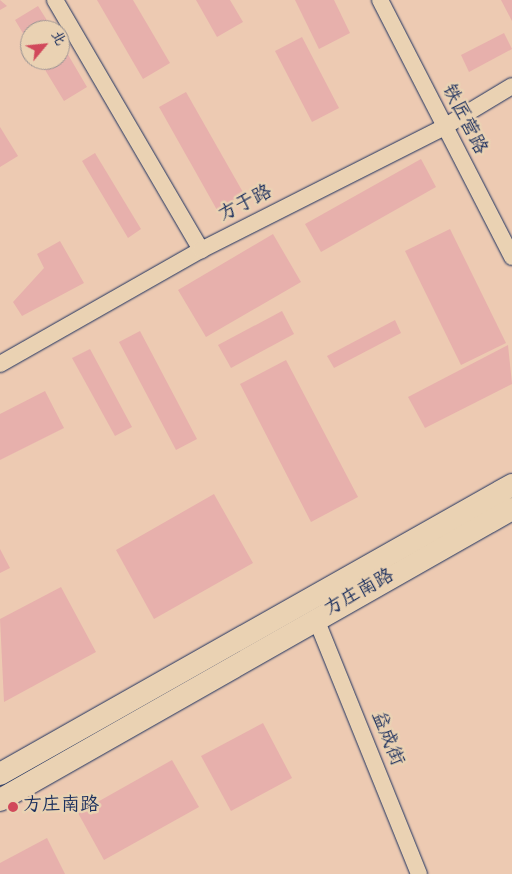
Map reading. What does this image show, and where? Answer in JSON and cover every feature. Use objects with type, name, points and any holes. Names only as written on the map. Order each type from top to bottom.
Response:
[{"type":"main road","name":"方庄南路","points":[[0,774],[512,485]]},
{"type":"main road","name":"方庄南路","points":[[0,800],[512,509]]},
{"type":"street","points":[[55,0],[201,250]]},
{"type":"street","name":"铁匠营路","points":[[380,0],[512,257]]},
{"type":"street","name":"方于路","points":[[0,364],[201,250],[444,127],[512,86]]},
{"type":"street","name":"益成街","points":[[316,619],[419,874]]},
{"type":"building","points":[[0,0],[7,6],[0,10]]},
{"type":"building","points":[[97,0],[133,0],[170,63],[143,79]]},
{"type":"building","points":[[196,0],[230,0],[243,22],[217,37]]},
{"type":"building","points":[[295,0],[334,0],[350,33],[319,49]]},
{"type":"building","points":[[501,0],[512,0],[512,21]]},
{"type":"building","points":[[38,6],[47,20],[20,20],[20,28],[15,20]]},
{"type":"building","points":[[504,33],[512,49],[469,72],[461,55]]},
{"type":"building","points":[[302,37],[339,108],[312,122],[275,51]]},
{"type":"building","points":[[70,58],[87,87],[64,101],[45,70],[70,70]]},
{"type":"building","points":[[186,92],[244,194],[217,210],[159,107]]},
{"type":"building","points":[[0,127],[18,156],[0,167]]},
{"type":"building","points":[[95,153],[141,229],[128,238],[82,161]]},
{"type":"building","points":[[421,159],[436,187],[321,252],[305,224]]},
{"type":"building","points":[[450,229],[506,343],[461,365],[405,251]]},
{"type":"building","points":[[273,234],[301,282],[206,337],[178,290]]},
{"type":"building","points":[[60,241],[84,283],[22,316],[13,302],[44,268],[37,254]]},
{"type":"building","points":[[282,311],[294,334],[231,368],[218,345]]},
{"type":"building","points":[[395,320],[401,333],[334,368],[327,356]]},
{"type":"building","points":[[140,331],[197,439],[176,450],[119,342]]},
{"type":"building","points":[[508,345],[512,384],[425,428],[408,397]]},
{"type":"building","points":[[90,349],[132,427],[115,436],[72,358]]},
{"type":"building","points":[[286,360],[358,497],[311,522],[240,384]]},
{"type":"building","points":[[45,391],[64,428],[0,460],[0,414]]},
{"type":"building","points":[[214,494],[253,563],[154,619],[116,550]]},
{"type":"building","points":[[0,549],[10,568],[0,573]]},
{"type":"building","points":[[61,587],[96,652],[4,702],[0,619]]},
{"type":"building","points":[[263,723],[292,778],[231,811],[201,756]]},
{"type":"building","points":[[172,760],[199,807],[104,860],[78,813]]},
{"type":"building","points":[[47,838],[65,874],[0,874],[0,863]]},
{"type":"place","name":"方庄南路","points":[[13,807]]}]
